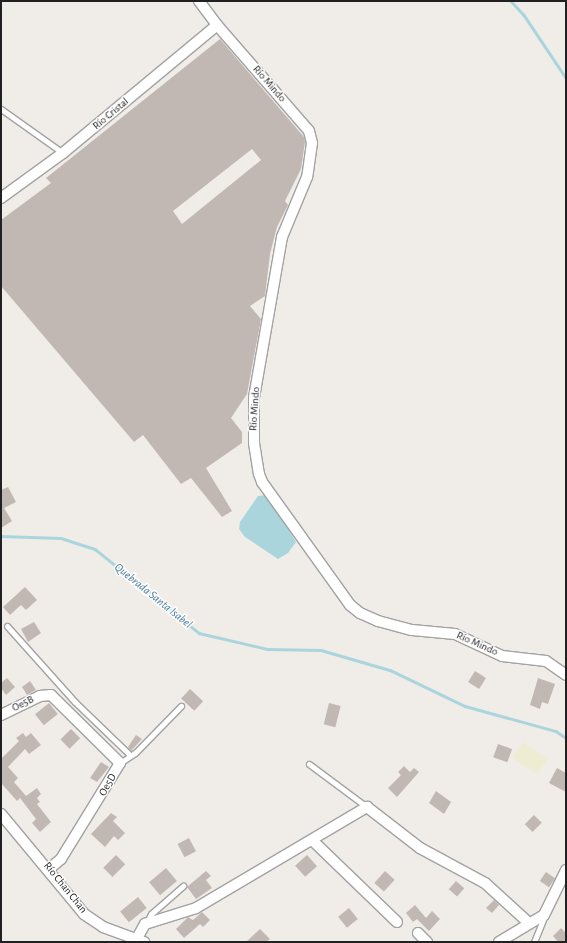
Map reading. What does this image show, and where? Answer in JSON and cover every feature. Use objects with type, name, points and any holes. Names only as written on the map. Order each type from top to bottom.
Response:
[{"type":"street","name":"Río Mindo","points":[[200,1],[217,25],[309,131],[312,143],[307,177],[282,236],[254,398],[254,444],[258,474],[262,482],[350,605],[360,613],[378,621],[412,630],[455,634],[502,656],[546,661],[566,675]]},
{"type":"street","name":"Río Cristal","points":[[1,198],[63,153],[217,25]]},
{"type":"street","name":"Oe5B","points":[[1,715],[45,694]]},
{"type":"street","name":"Oe5D","points":[[45,694],[51,695],[120,763],[61,859],[49,869]]},
{"type":"street","points":[[139,941],[145,924],[196,908],[367,807],[420,848],[485,883],[529,923]]},
{"type":"street","name":"Río Chan Chan","points":[[1,814],[49,869],[84,914],[103,927],[139,941]]},
{"type":"street","points":[[312,840],[397,922]]},
{"type":"street","points":[[499,942],[544,914],[566,870]]},
{"type":"street","points":[[418,933],[427,942]]},
{"type":"lane","points":[[1,109],[63,153]]},
{"type":"lane","points":[[7,626],[75,702],[130,755]]},
{"type":"lane","points":[[120,763],[135,753],[181,706]]},
{"type":"lane","points":[[309,764],[367,807]]},
{"type":"lane","points":[[145,924],[151,914],[184,886]]},
{"type":"lane","points":[[534,942],[544,914]]},
{"type":"green space","points":[[523,742],[548,759],[537,775],[512,758]]},
{"type":"water","points":[[267,495],[296,542],[288,553],[278,559],[245,537],[239,529],[240,522],[258,496]]},
{"type":"building","points":[[220,39],[304,137],[305,142],[301,169],[285,201],[288,205],[277,227],[270,254],[265,296],[250,306],[261,319],[247,394],[231,418],[242,432],[242,443],[206,468],[232,511],[222,517],[191,478],[181,484],[143,435],[134,442],[1,286],[1,220],[51,183],[46,178]],"holes":[[[252,149],[261,160],[182,224],[173,211]]]},
{"type":"building","points":[[8,487],[16,502],[4,508],[12,521],[1,528],[1,490]]},
{"type":"building","points":[[25,587],[37,600],[26,610],[21,605],[10,615],[3,607]]},
{"type":"building","points":[[34,622],[41,633],[28,642],[21,629]]},
{"type":"building","points":[[475,671],[486,678],[479,689],[468,682]]},
{"type":"building","points":[[7,678],[15,687],[6,695],[1,688],[1,683]]},
{"type":"building","points":[[538,678],[555,684],[548,704],[542,702],[540,709],[530,705]]},
{"type":"building","points":[[30,681],[36,690],[27,695],[22,687]]},
{"type":"building","points":[[190,689],[203,701],[194,711],[181,699]]},
{"type":"building","points":[[49,703],[58,714],[44,725],[35,714]]},
{"type":"building","points":[[329,703],[341,706],[335,727],[324,724]]},
{"type":"building","points":[[71,729],[80,738],[70,749],[60,740]]},
{"type":"building","points":[[23,733],[26,737],[31,733],[41,745],[29,754],[25,749],[8,767],[18,778],[14,782],[26,796],[37,788],[41,794],[37,798],[40,802],[37,804],[51,822],[40,832],[32,823],[36,819],[20,798],[17,801],[1,783],[1,759],[19,741],[16,738]]},
{"type":"building","points":[[136,735],[142,739],[131,751],[128,747]]},
{"type":"building","points":[[498,744],[512,749],[507,762],[493,757]]},
{"type":"building","points":[[101,762],[109,767],[97,782],[90,778]]},
{"type":"building","points":[[404,766],[410,772],[414,768],[419,772],[397,797],[388,788],[401,775],[398,772]]},
{"type":"building","points":[[557,768],[566,773],[566,792],[549,783]]},
{"type":"building","points":[[436,791],[451,802],[444,814],[429,803]]},
{"type":"building","points":[[111,813],[117,817],[113,821],[125,833],[118,840],[114,836],[105,847],[91,834]]},
{"type":"building","points":[[534,815],[542,823],[533,832],[525,824]]},
{"type":"building","points":[[189,838],[196,851],[185,857],[178,844]]},
{"type":"building","points":[[116,855],[125,864],[112,877],[103,868]]},
{"type":"building","points":[[307,855],[317,866],[305,877],[295,866]]},
{"type":"building","points":[[166,868],[177,881],[160,895],[149,882]]},
{"type":"building","points":[[206,871],[211,876],[206,880],[212,888],[196,899],[187,887]]},
{"type":"building","points":[[385,871],[395,880],[384,892],[374,883]]},
{"type":"building","points":[[546,872],[555,878],[549,887],[540,881]]},
{"type":"building","points":[[456,881],[464,888],[457,897],[449,889]]},
{"type":"building","points":[[138,897],[147,908],[129,922],[120,911]]},
{"type":"building","points":[[494,900],[499,905],[492,913],[486,908]]},
{"type":"building","points":[[415,905],[426,918],[432,911],[440,919],[429,931],[417,919],[413,922],[406,913]]},
{"type":"building","points":[[349,908],[358,919],[347,928],[338,917]]},
{"type":"building","points":[[202,912],[210,920],[203,927],[200,924],[184,938],[176,929],[188,917],[193,920]]},
{"type":"building","points":[[561,928],[566,933],[566,942],[558,942],[553,936]]},
{"type":"building","points":[[260,929],[270,939],[266,942],[246,942]]},
{"type":"waterway","points":[[511,1],[524,15],[566,78]]},
{"type":"waterway","name":"Quebrada Santa Isabel","points":[[1,536],[61,538],[95,549],[199,633],[268,649],[321,650],[390,670],[465,706],[556,731],[566,738]]}]
